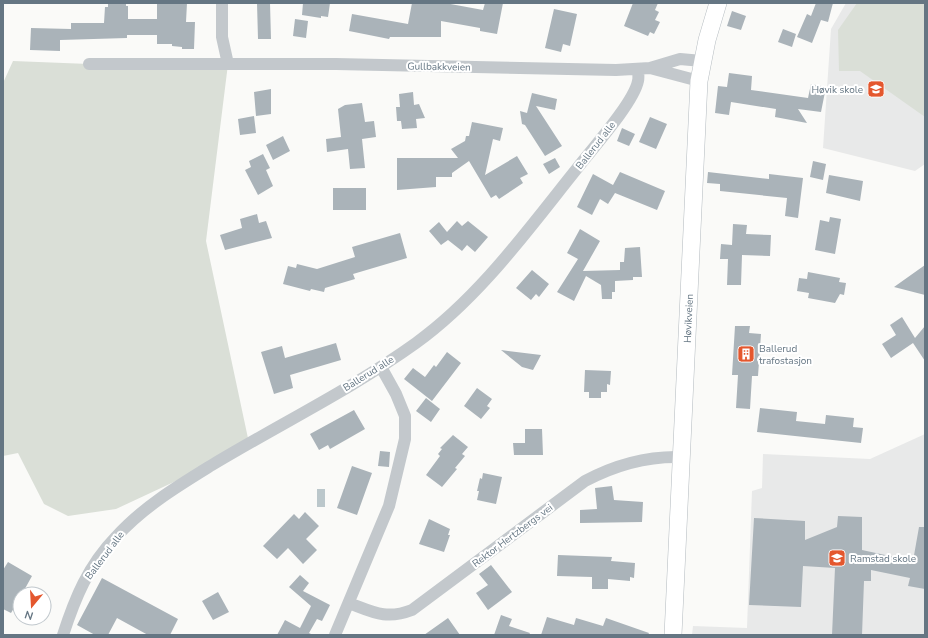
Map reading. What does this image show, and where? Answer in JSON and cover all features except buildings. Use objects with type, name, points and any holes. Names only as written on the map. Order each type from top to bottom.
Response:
[{"type":"main road","name":"Høvikveien","points":[[673,635],[699,81],[702,61],[718,3]]},
{"type":"street","points":[[222,3],[222,37],[228,64]]},
{"type":"street","name":"Gullbakkveien","points":[[88,64],[336,64],[616,70],[644,68],[680,59],[702,61]]},
{"type":"street","name":"Gullbakkveien","points":[[644,68],[699,81]]},
{"type":"street","name":"Ballerud alle","points":[[63,635],[79,588],[115,537],[145,510],[177,487],[249,443],[381,367],[445,320],[484,282],[629,101],[644,68]]},
{"type":"street","points":[[335,635],[389,506],[405,439],[405,416],[396,394],[381,367]]},
{"type":"street","name":"Rektor Hertzbergs vei","points":[[349,603],[388,615],[398,615],[412,610],[586,481],[606,470],[633,461],[681,457]]},
{"type":"shaded area","name":"Høvik skole","points":[[846,3],[925,3],[925,164],[915,171],[823,148],[831,29]]},
{"type":"shaded area","points":[[857,3],[925,3],[925,117],[860,71],[839,71],[838,30]]},
{"type":"shaded area","points":[[13,61],[89,64],[228,64],[206,241],[249,443],[221,460],[116,509],[68,516],[44,504],[18,453],[3,456],[3,83]]},
{"type":"shaded area","name":"Ramstad skole","points":[[925,434],[925,635],[692,635],[693,626],[747,628],[752,491],[762,488],[763,454],[870,459]]},
{"type":"shaded area","points":[[317,489],[325,489],[325,507],[317,507]]},
{"type":"place","name":"Høvik skole","points":[[876,89]]},
{"type":"place","name":"Ballerud trafostasjon","points":[[746,354]]},
{"type":"place","name":"Ramstad skole","points":[[837,558]]}]
